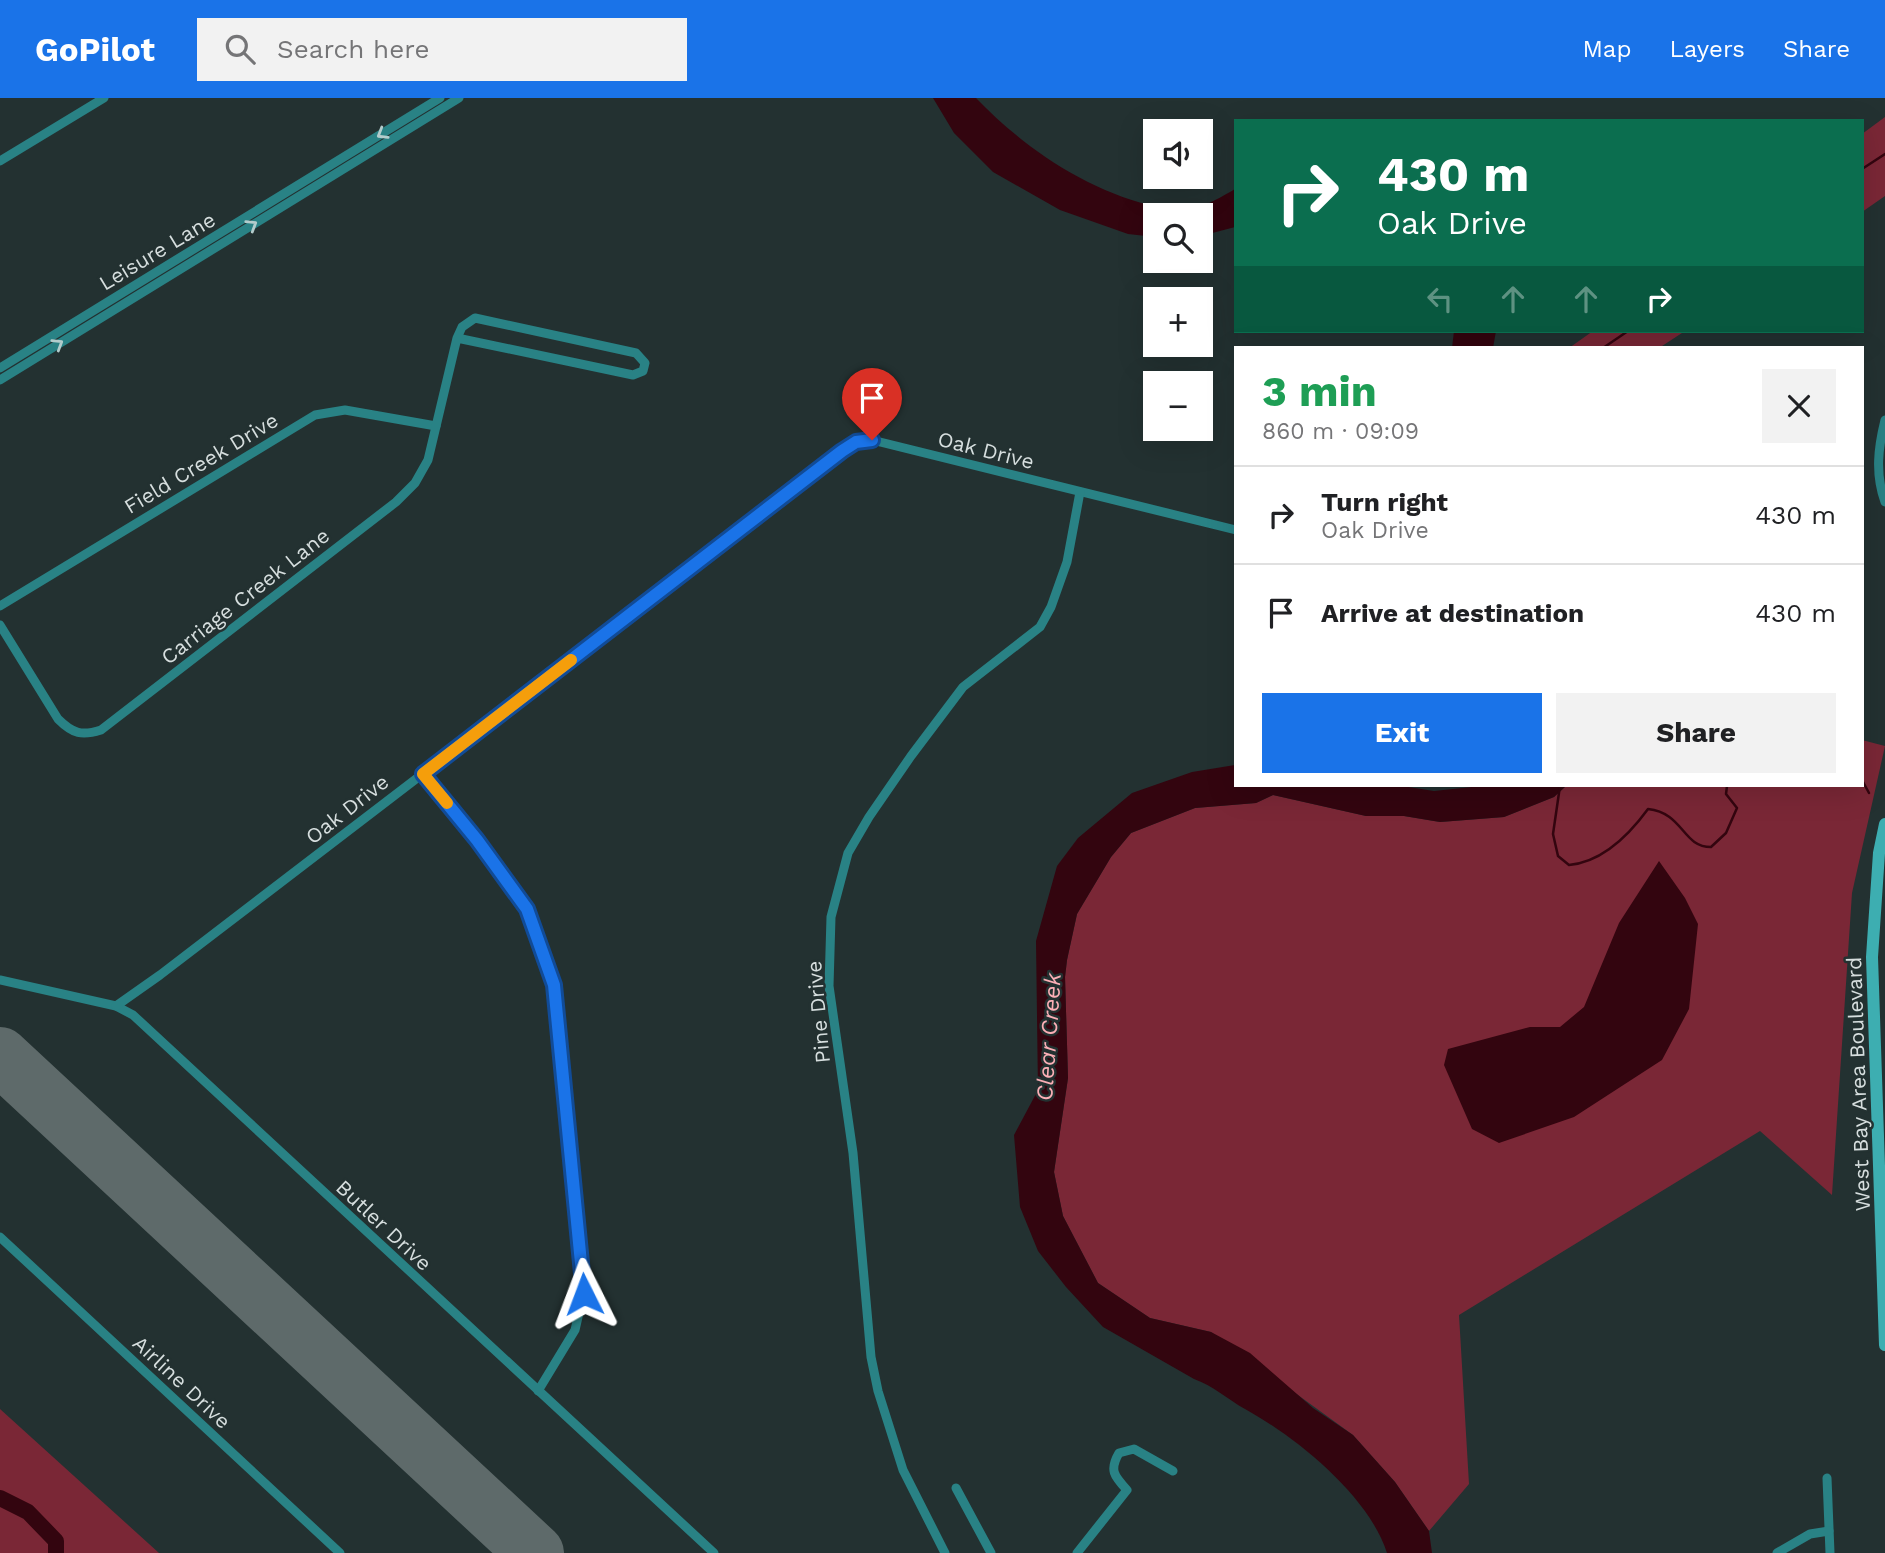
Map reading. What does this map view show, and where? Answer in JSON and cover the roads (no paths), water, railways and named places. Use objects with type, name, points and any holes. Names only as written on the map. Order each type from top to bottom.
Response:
[{"type":"main road","name":"West Bay Area Boulevard","points":[[1885,824],[1879,853],[1872,957],[1880,1066],[1885,1345]]},
{"type":"street","points":[[0,161],[104,98]]},
{"type":"street","name":"Leisure Lane","points":[[303,188],[440,98]]},
{"type":"street","name":"Leisure Lane","points":[[0,380],[34,353],[303,188],[459,98]]},
{"type":"street","points":[[475,318],[636,353],[645,363],[643,371],[633,375],[457,338],[462,327],[475,318]]},
{"type":"street","name":"Carriage Creek Lane","points":[[0,625],[58,719],[67,729],[85,735],[102,730],[396,502],[422,473],[457,338]]},
{"type":"street","name":"Leisure Lane","points":[[0,368],[34,353]]},
{"type":"street","name":"Field Creek Drive","points":[[0,606],[315,415],[345,410],[436,426]]},
{"type":"street","points":[[1885,420],[1878,448],[1878,467],[1885,502]]},
{"type":"street","name":"Oak Drive","points":[[116,1006],[856,442],[872,440],[1234,530]]},
{"type":"street","name":"Pine Drive","points":[[945,1553],[903,1470],[878,1391],[871,1357],[853,1153],[829,986],[831,917],[848,853],[911,756],[963,687],[1040,627],[1051,607],[1067,562],[1080,492]]},
{"type":"street","points":[[423,774],[477,840],[527,909],[554,985],[585,1287],[575,1330],[538,1391]]},
{"type":"street","name":"Butler Drive","points":[[0,980],[116,1006],[133,1015],[713,1553]]},
{"type":"street","name":"Airline Drive","points":[[0,1237],[340,1553]]},
{"type":"street","points":[[1077,1553],[1127,1490],[1114,1476],[1112,1464],[1119,1453],[1134,1449],[1173,1472]]},
{"type":"street","points":[[1827,1478],[1830,1553]]},
{"type":"street","points":[[956,1488],[991,1553]]},
{"type":"street","points":[[1777,1553],[1788,1550],[1810,1534],[1829,1531]]},
{"type":"water","points":[[933,98],[976,98],[1014,133],[1055,164],[1101,188],[1143,203],[1143,236],[1128,234],[1060,210],[993,172],[954,133]]},
{"type":"water","points":[[1234,190],[1234,227],[1213,233],[1213,203],[1208,203]]},
{"type":"water","points":[[1454,333],[1496,333],[1493,346],[1452,346]]},
{"type":"water","name":"Clear Creek","points":[[1234,765],[1234,787],[1408,787],[1434,791],[1472,787],[1565,787],[1554,797],[1504,817],[1440,822],[1404,816],[1366,816],[1273,795],[1256,803],[1195,808],[1131,833],[1111,857],[1077,914],[1067,960],[1065,977],[1068,1078],[1054,1172],[1063,1216],[1098,1283],[1150,1318],[1211,1332],[1250,1353],[1313,1408],[1353,1435],[1395,1482],[1429,1531],[1432,1553],[1387,1553],[1364,1510],[1348,1490],[1308,1452],[1214,1389],[1103,1327],[1066,1287],[1038,1251],[1020,1207],[1014,1135],[1038,1090],[1036,941],[1057,866],[1078,838],[1132,793],[1192,772]]},
{"type":"water","points":[[1659,861],[1685,898],[1698,924],[1689,1009],[1662,1060],[1574,1117],[1499,1143],[1472,1129],[1444,1065],[1448,1049],[1530,1027],[1560,1027],[1584,1007],[1619,923]]},
{"type":"waterway","points":[[1864,168],[1885,154]]},
{"type":"waterway","points":[[1606,346],[1625,333]]},
{"type":"waterway","points":[[1864,784],[1869,793]]},
{"type":"waterway","points":[[1560,787],[1553,834],[1558,856],[1569,865],[1593,859],[1614,846],[1648,809],[1669,817],[1694,842],[1711,847],[1726,833],[1737,808],[1726,794],[1727,787]]},
{"type":"waterway","points":[[0,1498],[28,1512],[56,1541],[56,1553]]}]
